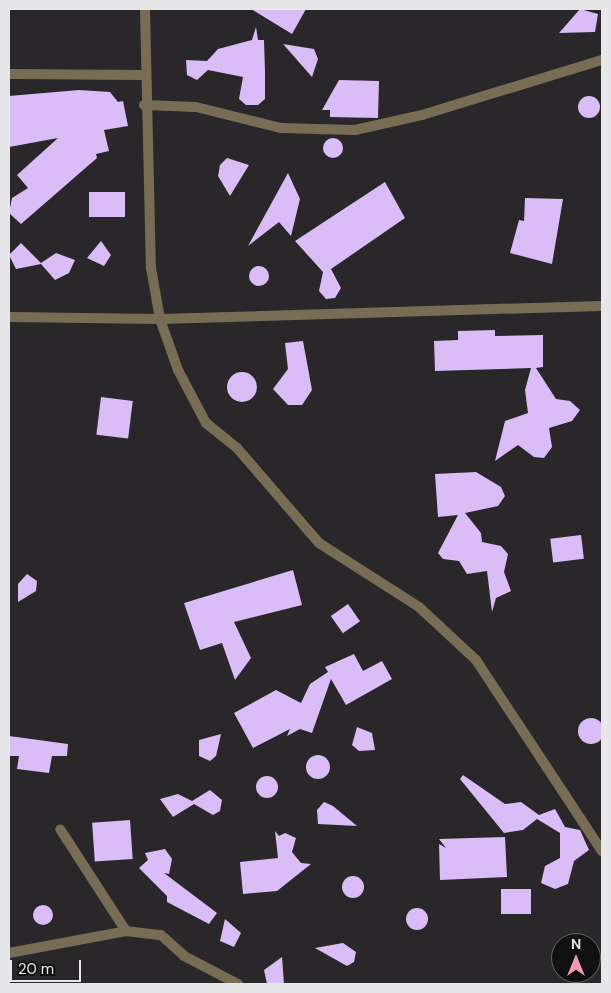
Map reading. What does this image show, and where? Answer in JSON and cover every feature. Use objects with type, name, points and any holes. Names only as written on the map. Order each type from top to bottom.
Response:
[{"type":"street","points":[[145,9],[144,105],[151,268],[160,319],[178,370],[206,422],[238,448],[319,543],[420,607],[476,660],[602,850]]},
{"type":"street","points":[[144,105],[196,107],[280,128],[356,130],[422,116],[602,60]]},
{"type":"street","points":[[9,74],[144,75]]},
{"type":"street","points":[[9,317],[160,319],[602,306]]},
{"type":"street","points":[[60,830],[126,931]]},
{"type":"street","points":[[9,953],[126,931],[161,935],[184,956],[238,984]]},
{"type":"building","points":[[251,9],[306,9],[292,34]]},
{"type":"building","points":[[580,9],[598,14],[595,32],[559,33]]},
{"type":"building","points":[[256,27],[258,40],[264,40],[265,71],[265,99],[258,105],[246,105],[239,99],[243,77],[208,70],[197,80],[187,75],[186,60],[207,61],[218,49],[252,40]]},
{"type":"building","points":[[283,44],[314,49],[318,59],[312,77]]},
{"type":"building","points":[[339,80],[379,81],[378,118],[330,117],[330,110],[322,110]]},
{"type":"building","points":[[79,90],[110,92],[118,102],[123,101],[128,126],[104,130],[109,151],[96,154],[97,158],[21,224],[9,213],[12,198],[28,188],[17,175],[58,138],[9,147],[9,96]]},
{"type":"building","points":[[589,96],[597,99],[600,107],[597,115],[589,118],[581,115],[578,107],[581,99]]},
{"type":"building","points":[[329,138],[337,138],[343,144],[343,152],[337,158],[329,158],[323,152],[323,144]]},
{"type":"building","points":[[227,158],[249,165],[230,196],[218,176],[220,165]]},
{"type":"building","points":[[288,173],[300,199],[291,236],[279,222],[248,246]]},
{"type":"building","points":[[385,182],[405,218],[331,269],[341,288],[335,298],[326,299],[319,291],[323,272],[295,241]]},
{"type":"building","points":[[89,192],[125,192],[125,217],[89,217]]},
{"type":"building","points":[[525,198],[563,199],[552,264],[510,253],[519,220],[524,221]]},
{"type":"building","points":[[101,241],[111,255],[104,266],[87,258]]},
{"type":"building","points":[[21,243],[41,263],[56,253],[75,260],[69,273],[55,280],[41,264],[16,269],[9,255]]},
{"type":"building","points":[[259,266],[266,269],[269,276],[266,283],[259,286],[252,283],[249,276],[252,269]]},
{"type":"building","points":[[495,330],[495,336],[543,335],[543,367],[536,368],[556,399],[570,401],[580,410],[572,421],[549,428],[552,447],[544,458],[534,457],[518,445],[495,461],[505,421],[528,413],[525,390],[531,368],[435,371],[434,341],[458,340],[458,331]]},
{"type":"building","points":[[303,341],[312,390],[302,405],[288,405],[273,389],[288,369],[285,343]]},
{"type":"building","points":[[242,372],[253,376],[257,387],[253,398],[242,402],[231,398],[227,387],[231,376]]},
{"type":"building","points":[[101,397],[133,401],[128,439],[96,435]]},
{"type":"building","points":[[476,472],[501,487],[505,496],[498,506],[465,513],[481,533],[482,542],[501,546],[508,554],[504,572],[511,591],[496,598],[492,612],[487,571],[467,574],[459,561],[443,559],[438,553],[458,515],[438,517],[435,474]]},
{"type":"building","points":[[581,535],[584,559],[553,563],[550,539]]},
{"type":"building","points":[[293,570],[302,605],[234,622],[251,658],[235,680],[222,643],[200,650],[184,603]]},
{"type":"building","points":[[27,574],[37,581],[36,591],[18,602],[18,584]]},
{"type":"building","points":[[348,604],[360,621],[343,633],[331,616]]},
{"type":"building","points":[[354,654],[363,671],[382,661],[392,679],[346,705],[331,679],[312,733],[300,729],[287,736],[290,729],[253,748],[234,713],[276,690],[301,703],[310,684],[328,672],[325,667]]},
{"type":"building","points":[[591,718],[600,722],[604,731],[600,740],[591,744],[582,740],[578,731],[582,722]]},
{"type":"building","points":[[357,727],[372,733],[375,750],[359,751],[352,745]]},
{"type":"building","points":[[221,734],[216,756],[210,761],[199,756],[199,740]]},
{"type":"building","points":[[9,736],[68,744],[67,756],[52,756],[49,773],[17,769],[19,756],[9,756]]},
{"type":"building","points":[[318,755],[327,758],[330,767],[327,776],[318,779],[309,776],[306,767],[309,758]]},
{"type":"building","points":[[463,775],[505,804],[521,802],[539,815],[555,809],[565,827],[580,830],[589,850],[574,861],[568,884],[555,889],[541,883],[545,866],[560,858],[560,833],[537,819],[523,830],[504,833],[460,779]]},
{"type":"building","points":[[263,776],[271,776],[278,783],[278,791],[271,798],[263,798],[256,791],[256,783]]},
{"type":"building","points":[[210,790],[222,800],[220,811],[213,815],[194,804],[173,817],[160,799],[178,794],[192,801]]},
{"type":"building","points":[[324,802],[333,806],[357,826],[318,824],[317,810]]},
{"type":"building","points":[[130,820],[133,859],[95,862],[92,823]]},
{"type":"building","points":[[275,831],[279,836],[285,833],[296,838],[292,852],[301,863],[311,864],[277,891],[243,894],[240,862],[278,858]]},
{"type":"building","points":[[505,837],[507,877],[440,880],[439,844],[446,848],[439,839]]},
{"type":"building","points":[[165,849],[172,859],[169,874],[164,873],[217,913],[209,924],[167,902],[167,896],[139,868],[148,860],[145,853]]},
{"type":"building","points":[[353,876],[361,879],[364,887],[361,895],[353,898],[345,895],[342,887],[345,879]]},
{"type":"building","points":[[501,889],[531,889],[531,914],[501,914]]},
{"type":"building","points":[[39,905],[47,905],[53,911],[53,919],[47,925],[39,925],[33,919],[33,911]]},
{"type":"building","points":[[417,908],[425,911],[428,919],[425,927],[417,930],[409,927],[406,919],[409,911]]},
{"type":"building","points":[[225,919],[241,933],[234,947],[220,941]]},
{"type":"building","points":[[343,943],[356,952],[354,962],[347,966],[315,948]]},
{"type":"building","points":[[282,957],[284,984],[267,984],[264,970]]}]
